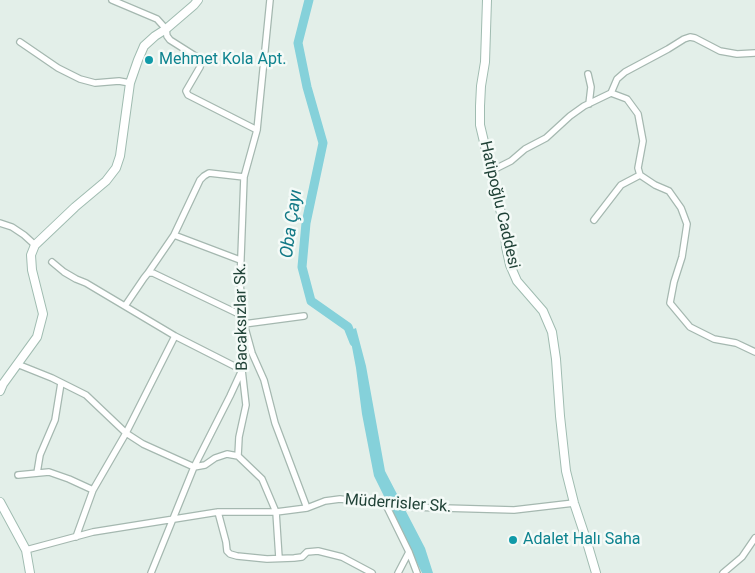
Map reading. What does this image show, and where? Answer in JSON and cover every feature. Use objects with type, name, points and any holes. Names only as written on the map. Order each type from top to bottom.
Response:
[{"type":"street","points":[[112,0],[157,19],[166,29],[170,40],[200,59],[200,67],[186,91],[188,94],[257,130]]},
{"type":"street","points":[[1,385],[37,337],[43,314],[32,270],[31,255],[35,245],[106,181],[116,168],[120,156],[130,83],[144,46],[198,0]]},
{"type":"street","name":"Bacaksızlar Sk.","points":[[238,456],[239,436],[246,405],[242,370],[244,324],[240,283],[244,176],[257,130],[270,0]]},
{"type":"street","name":"Hatipoğlu Caddesi","points":[[487,0],[480,126],[505,230],[510,264],[517,281],[544,311],[552,332],[566,471],[596,573]]},
{"type":"street","points":[[611,94],[617,78],[625,72],[690,37],[720,51],[737,54],[755,53]]},
{"type":"street","points":[[20,42],[58,68],[80,79],[95,83],[119,81],[130,83]]},
{"type":"street","points":[[588,74],[591,86],[589,104]]},
{"type":"street","points":[[491,171],[511,161],[525,149],[546,138],[570,116],[589,104],[611,94],[627,99],[638,114],[643,141],[638,168],[640,175],[655,185],[669,191],[681,208],[687,224],[682,257],[670,303],[690,327],[714,339],[736,343],[755,352]]},
{"type":"street","points":[[125,306],[174,235],[200,180],[208,173],[244,176]]},
{"type":"street","points":[[594,220],[621,185],[640,175]]},
{"type":"street","points":[[0,223],[12,227],[35,245]]},
{"type":"street","points":[[174,235],[240,260]]},
{"type":"street","points":[[52,262],[70,276],[86,283],[175,336],[242,370],[194,467],[151,573]]},
{"type":"street","points":[[148,273],[153,273],[243,316]]},
{"type":"street","points":[[304,316],[244,324],[252,353],[264,380],[275,423],[307,508]]},
{"type":"street","points":[[76,537],[93,490],[126,433],[175,336]]},
{"type":"street","points":[[17,364],[86,395],[126,433],[143,444],[194,467],[205,465],[215,458],[227,454],[238,456],[262,479],[276,512],[279,558]]},
{"type":"street","points":[[37,473],[40,455],[55,420],[61,383]]},
{"type":"street","points":[[18,475],[49,472],[93,490]]},
{"type":"street","name":"Müderrisler Sk.","points":[[26,550],[93,532],[218,512],[276,512],[307,508],[325,501],[340,499],[408,507],[514,510],[574,503]]},
{"type":"street","points":[[0,502],[26,550],[30,573]]},
{"type":"street","points":[[386,505],[417,573]]},
{"type":"street","points":[[218,512],[227,550],[230,554],[267,559],[302,557],[308,552],[318,551],[342,557],[372,573]]},
{"type":"street","points":[[723,573],[742,557],[755,538]]},
{"type":"street","points":[[398,573],[409,552]]},
{"type":"water","points":[[356,328],[366,366],[385,471],[425,548],[433,573],[422,573],[374,476],[349,331]]},
{"type":"waterway","name":"Oba Çayı","points":[[309,0],[298,43],[307,87],[323,143],[306,223],[302,267],[311,301],[348,327],[354,342]]},
{"type":"place","name":"Mehmet Kola Apt.","points":[[149,60]]},
{"type":"place","name":"Adalet Halı Saha","points":[[513,540]]}]
